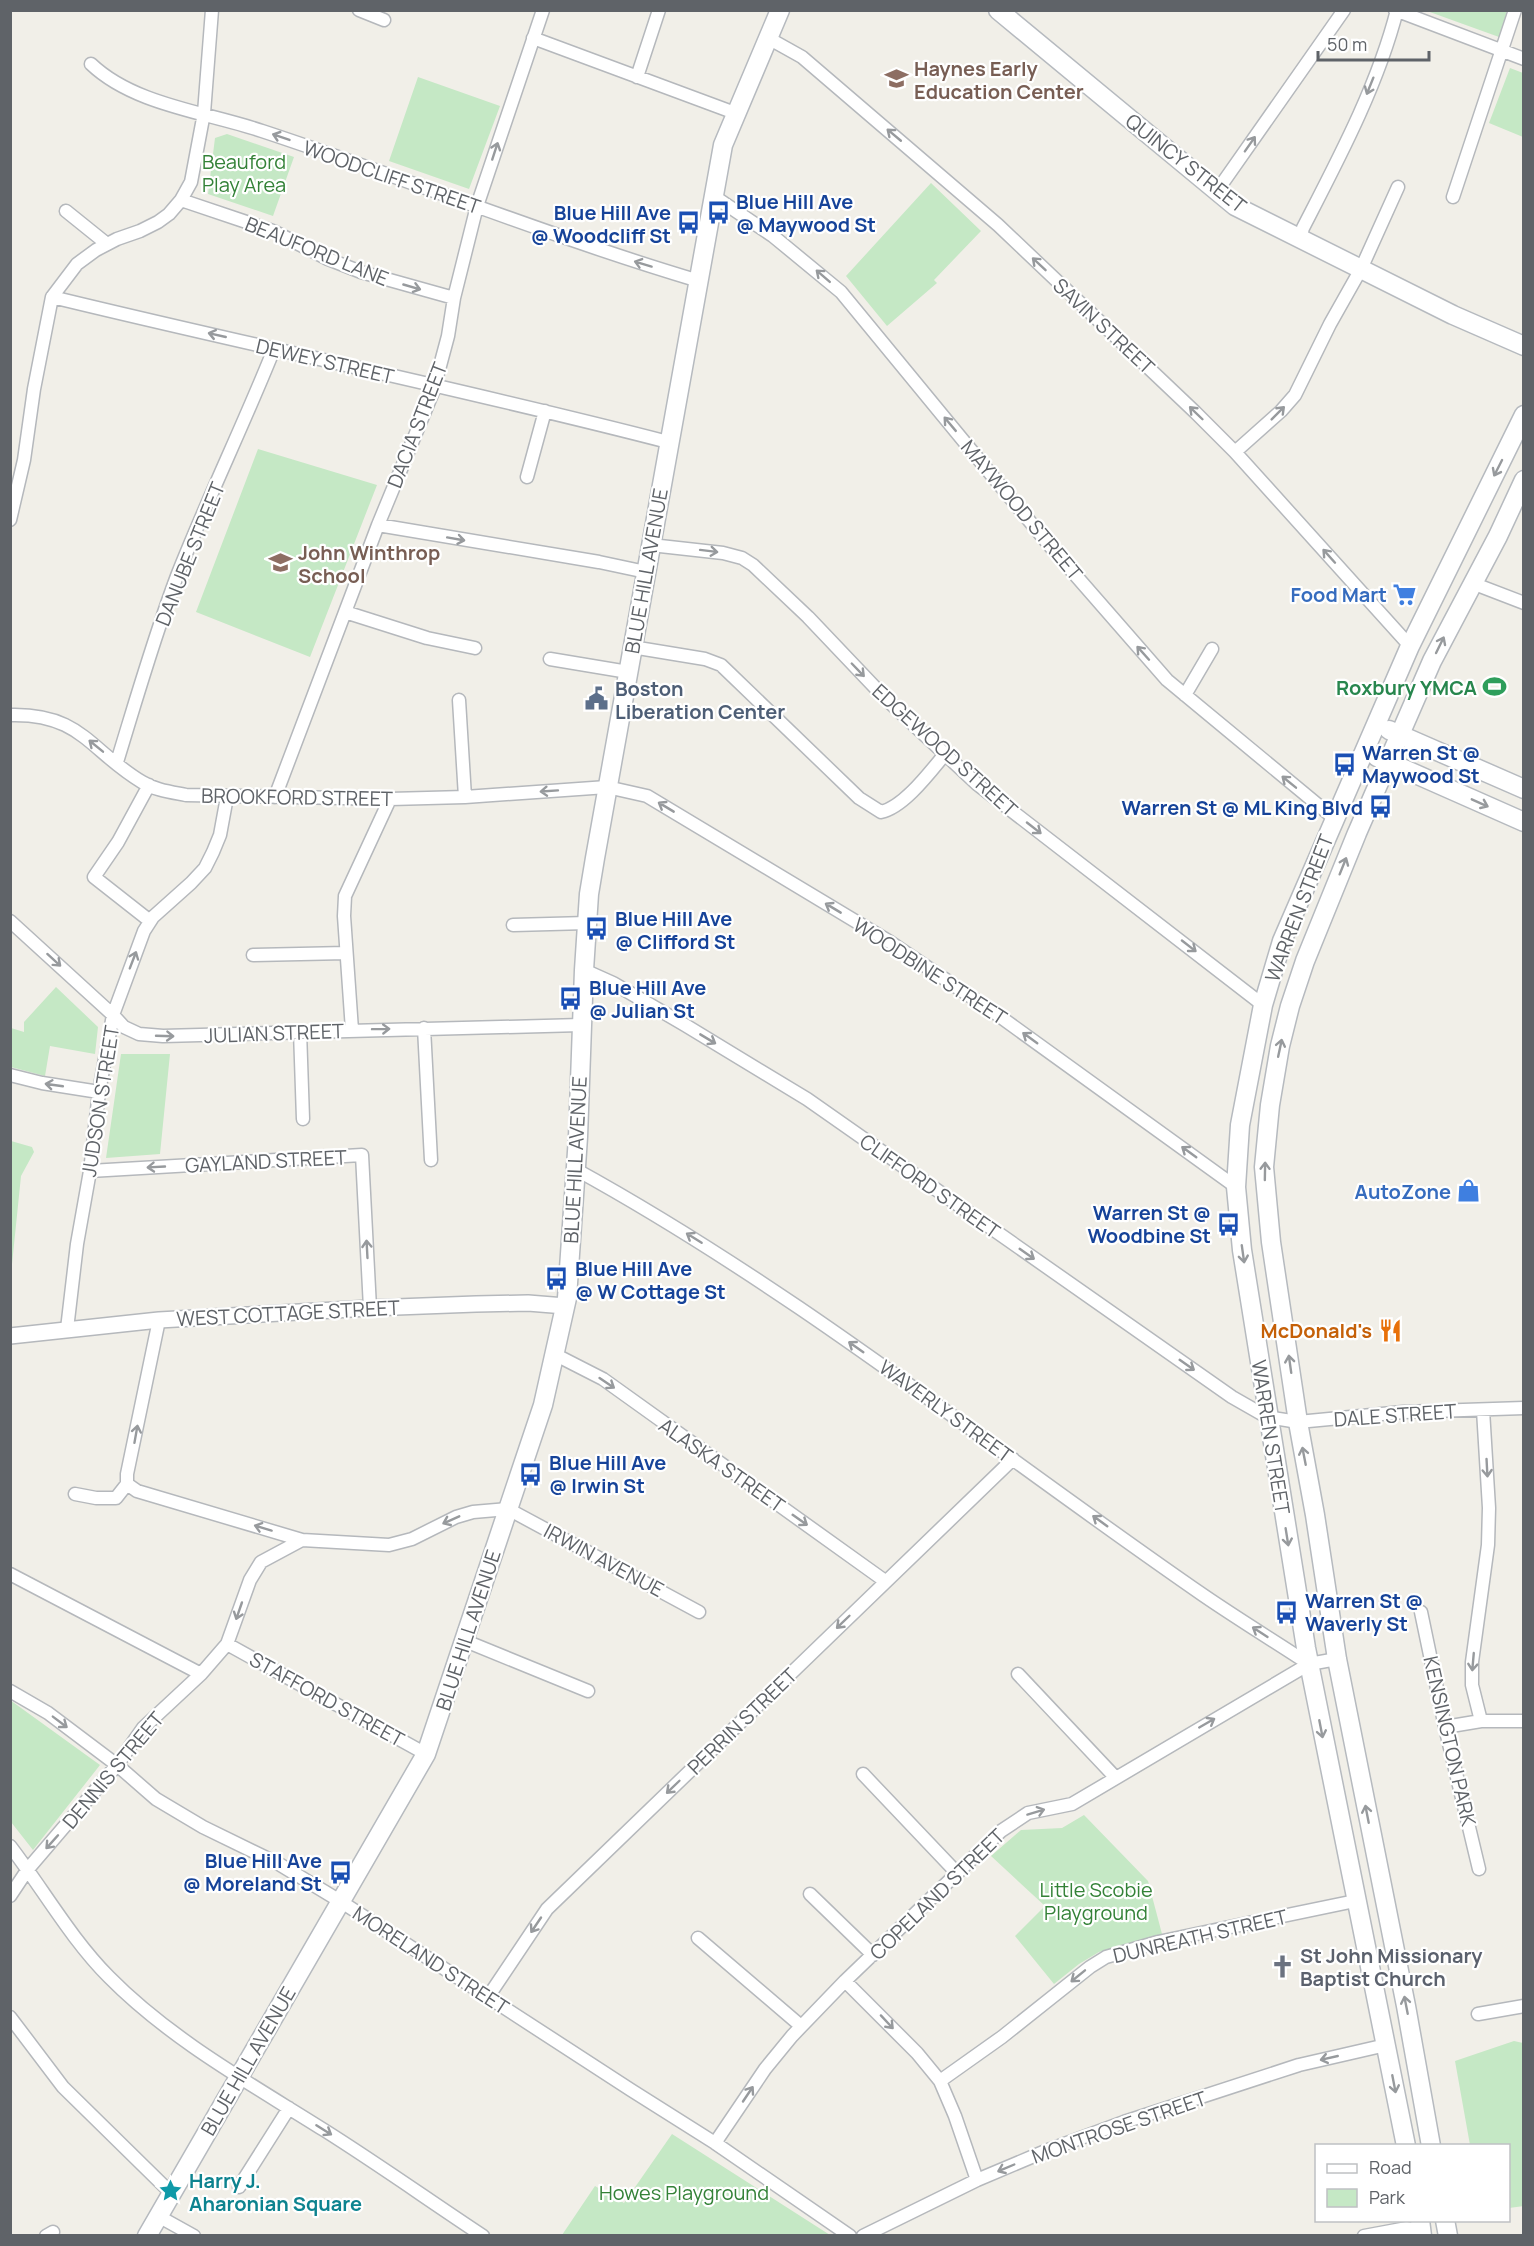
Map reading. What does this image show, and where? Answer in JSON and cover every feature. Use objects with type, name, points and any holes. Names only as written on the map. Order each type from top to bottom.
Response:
[{"type":"main road","name":"BLUE HILL AVENUE","points":[[147,2235],[426,1754],[543,1406],[565,1306],[571,1252],[587,923],[607,787],[723,145],[780,10]]},
{"type":"main road","name":"QUINCY STREET","points":[[998,10],[1242,210],[1468,322],[1524,346]]},
{"type":"main road","name":"WARREN STREET","points":[[1406,2144],[1309,1664],[1267,1417],[1242,1250],[1236,1187],[1241,1117],[1263,1005],[1282,941],[1410,646],[1524,416]]},
{"type":"main road","name":"WARREN STREET","points":[[1431,2144],[1406,2006],[1337,1659],[1298,1422],[1264,1182],[1270,1105],[1286,1021],[1305,961],[1357,833],[1442,639],[1498,536],[1524,480]]},
{"type":"main road","points":[[1376,725],[1524,789]]},
{"type":"main road","points":[[1365,751],[1524,822]]},
{"type":"street","points":[[10,520],[52,297],[77,264],[107,244],[158,222],[169,214],[181,200],[191,182],[204,113],[212,10]]},
{"type":"street","points":[[359,10],[384,20]]},
{"type":"street","name":"DACIA STREET","points":[[275,797],[378,525],[435,387],[477,206],[543,10]]},
{"type":"street","points":[[637,76],[658,10]]},
{"type":"street","points":[[1216,191],[1344,10]]},
{"type":"street","points":[[1453,197],[1515,10]]},
{"type":"street","points":[[1300,239],[1303,228],[1343,150],[1379,63],[1396,11],[1524,59]]},
{"type":"street","points":[[533,38],[735,113]]},
{"type":"street","name":"SAVIN STREET","points":[[768,38],[802,57],[998,225],[1235,452],[1410,646]]},
{"type":"street","name":"WOODCLIFF STREET","points":[[91,64],[104,76],[132,91],[161,102],[261,131],[634,261],[699,281]]},
{"type":"street","points":[[1235,452],[1281,411],[1295,395],[1330,324],[1361,270],[1398,187]]},
{"type":"street","name":"MAYWOOD STREET","points":[[715,197],[773,236],[841,292],[1066,564],[1143,653],[1185,695],[1335,819]]},
{"type":"street","name":"BEAUFORD LANE","points":[[181,200],[273,231],[328,259],[361,272],[454,298]]},
{"type":"street","points":[[66,212],[107,244]]},
{"type":"street","name":"DEWEY STREET","points":[[52,297],[545,411],[668,442]]},
{"type":"street","name":"DANUBE STREET","points":[[117,762],[177,576],[244,423],[273,349]]},
{"type":"street","points":[[527,477],[545,411]]},
{"type":"street","points":[[378,525],[646,572]]},
{"type":"street","name":"EDGEWOOD STREET","points":[[651,544],[723,553],[742,558],[753,565],[808,617],[885,698],[976,784],[1263,1005]]},
{"type":"street","points":[[1472,583],[1524,603]]},
{"type":"street","points":[[345,612],[427,638],[475,648]]},
{"type":"street","points":[[632,647],[705,659],[721,665],[859,798],[881,812],[897,804],[945,754]]},
{"type":"street","points":[[1185,695],[1212,649]]},
{"type":"street","points":[[550,658],[628,672]]},
{"type":"street","points":[[459,700],[465,797]]},
{"type":"street","name":"BROOKFORD STREET","points":[[10,715],[30,714],[56,720],[74,728],[142,783],[163,791],[227,797],[390,799],[465,797],[607,787]]},
{"type":"street","points":[[149,785],[118,842],[94,877],[150,921]]},
{"type":"street","name":"WOODBINE STREET","points":[[607,787],[647,796],[891,942],[994,1012],[1236,1187]]},
{"type":"street","name":"JUDSON STREET","points":[[68,1329],[77,1244],[90,1171],[99,1092],[113,1015],[136,951],[150,921],[204,868],[220,835],[227,797]]},
{"type":"street","points":[[352,1030],[346,953],[345,896],[390,799]]},
{"type":"street","name":"JULIAN STREET","points":[[10,921],[124,1027],[139,1034],[219,1036],[300,1031],[581,1025]]},
{"type":"street","points":[[513,925],[587,923]]},
{"type":"street","points":[[254,955],[346,953]]},
{"type":"street","name":"CLIFFORD STREET","points":[[584,970],[685,1025],[807,1099],[1232,1397],[1267,1417]]},
{"type":"street","points":[[424,1028],[431,1160]]},
{"type":"street","points":[[300,1031],[303,1119]]},
{"type":"street","points":[[10,1074],[42,1083],[99,1092]]},
{"type":"street","name":"GAYLAND STREET","points":[[90,1171],[362,1155],[370,1308]]},
{"type":"street","name":"WAVERLY STREET","points":[[575,1169],[693,1237],[774,1290],[1203,1595],[1309,1664]]},
{"type":"street","name":"WEST COTTAGE STREET","points":[[10,1336],[159,1320],[370,1308],[528,1303],[565,1306]]},
{"type":"street","points":[[75,1494],[96,1498],[116,1498],[128,1484],[127,1474],[159,1320]]},
{"type":"street","name":"ALASKA STREET","points":[[556,1355],[603,1379],[885,1581]]},
{"type":"street","name":"DALE STREET","points":[[1267,1417],[1298,1422],[1403,1412],[1524,1408]]},
{"type":"street","points":[[1481,1721],[1472,1685],[1472,1662],[1488,1545],[1489,1508],[1483,1410]]},
{"type":"street","name":"PERRIN STREET","points":[[488,1997],[547,1909],[1013,1459]]},
{"type":"street","points":[[128,1484],[137,1491],[302,1540],[389,1545],[412,1539],[456,1516],[508,1509]]},
{"type":"street","name":"IRWIN AVENUE","points":[[508,1509],[699,1612]]},
{"type":"street","name":"DENNIS STREET","points":[[10,1896],[28,1869],[117,1765],[143,1728],[201,1674],[227,1644],[250,1580],[261,1562],[302,1540]]},
{"type":"street","points":[[10,1574],[201,1674]]},
{"type":"street","name":"KENSINGTON PARK","points":[[1421,1612],[1445,1727],[1479,1869]]},
{"type":"street","points":[[463,1640],[588,1690]]},
{"type":"street","name":"STAFFORD STREET","points":[[227,1644],[426,1754]]},
{"type":"street","points":[[1309,1664],[1337,1659]]},
{"type":"street","name":"COPELAND STREET","points":[[716,2143],[765,2069],[801,2026],[1001,1831],[1028,1813],[1072,1804],[1309,1664]]},
{"type":"street","points":[[1018,1674],[1115,1777]]},
{"type":"street","name":"MORELAND STREET","points":[[10,1691],[48,1713],[117,1765],[156,1798],[203,1827],[279,1864],[340,1901],[716,2143],[850,2235]]},
{"type":"street","points":[[1445,1727],[1481,1721],[1524,1721]]},
{"type":"street","points":[[863,1774],[957,1873]]},
{"type":"street","points":[[10,1846],[79,1942],[107,1976],[127,1995],[173,2031],[239,2077],[376,2163],[483,2235]]},
{"type":"street","points":[[810,1894],[873,1955]]},
{"type":"street","name":"DUNREATH STREET","points":[[940,2081],[1002,2037],[1090,1967],[1106,1957],[1158,1942],[1355,1901]]},
{"type":"street","points":[[698,1938],[801,2026]]},
{"type":"street","points":[[845,1981],[917,2053],[940,2081],[977,2180]]},
{"type":"street","points":[[1478,2014],[1524,2006]]},
{"type":"street","points":[[10,2017],[63,2087],[171,2193]]},
{"type":"street","name":"MONTROSE STREET","points":[[862,2235],[977,2180],[1048,2150],[1124,2122],[1299,2065],[1386,2045]]},
{"type":"street","points":[[239,2187],[289,2108]]},
{"type":"street","points":[[158,2216],[194,2235]]},
{"type":"street","points":[[1364,2235],[1407,2228],[1426,2231]]},
{"type":"green space","points":[[1507,10],[1499,37],[1427,11]]},
{"type":"green space","points":[[1510,68],[1523,73],[1523,137],[1489,123]]},
{"type":"green space","points":[[418,77],[500,106],[469,189],[389,161]]},
{"type":"green space","name":"Beauford Play Area","points":[[227,134],[294,157],[273,216],[208,194],[215,138]]},
{"type":"green space","points":[[931,183],[981,231],[934,280],[937,283],[887,326],[846,276]]},
{"type":"green space","points":[[258,449],[377,485],[310,657],[196,612]]},
{"type":"green space","points":[[56,987],[98,1027],[95,1054],[50,1046],[45,1076],[11,1067],[11,1028],[24,1032],[24,1022]]},
{"type":"green space","points":[[121,1054],[170,1054],[160,1154],[106,1158]]},
{"type":"green space","points":[[11,1141],[32,1147],[34,1152],[21,1176],[11,1274]]},
{"type":"green space","points":[[10,1700],[100,1765],[33,1850],[11,1822]]},
{"type":"green space","name":"Little Scobie Playground","points":[[1084,1815],[1148,1881],[1162,1934],[1099,1952],[1079,1964],[1054,1984],[1015,1936],[1045,1906],[991,1856],[1021,1830],[1062,1828]]},
{"type":"green space","points":[[1514,2041],[1523,2043],[1524,2206],[1510,2208],[1510,2144],[1470,2144],[1455,2061]]},
{"type":"green space","name":"Howes Playground","points":[[672,2134],[830,2235],[562,2235],[595,2186],[624,2203]]},
{"type":"place","name":"Haynes Early Education Center","points":[[896,79]]},
{"type":"place","name":"Blue Hill Ave @ Maywood St","points":[[718,212]]},
{"type":"place","name":"Blue Hill Ave @ Woodcliff St","points":[[689,223]]},
{"type":"place","name":"John Winthrop School","points":[[280,563]]},
{"type":"place","name":"Food Mart","points":[[1405,594]]},
{"type":"place","name":"Roxbury YMCA","points":[[1495,687]]},
{"type":"place","name":"Boston Liberation Center","points":[[597,699]]},
{"type":"place","name":"Warren St @ Maywood St","points":[[1344,764]]},
{"type":"place","name":"Warren St @ ML King Blvd","points":[[1381,807]]},
{"type":"place","name":"Blue Hill Ave @ Clifford St","points":[[597,929]]},
{"type":"place","name":"Blue Hill Ave @ Julian St","points":[[571,998]]},
{"type":"place","name":"AutoZone","points":[[1469,1191]]},
{"type":"place","name":"Warren St @ Woodbine St","points":[[1229,1224]]},
{"type":"place","name":"Blue Hill Ave @ W Cottage St","points":[[557,1279]]},
{"type":"place","name":"McDonald's","points":[[1390,1330]]},
{"type":"place","name":"Blue Hill Ave @ Irwin St","points":[[531,1474]]},
{"type":"place","name":"Warren St @ Waverly St","points":[[1287,1612]]},
{"type":"place","name":"Blue Hill Ave @ Moreland St","points":[[340,1872]]},
{"type":"place","name":"St John Missionary Baptist Church","points":[[1282,1967]]},
{"type":"place","name":"Harry J. Aharonian Square","points":[[171,2191]]}]
